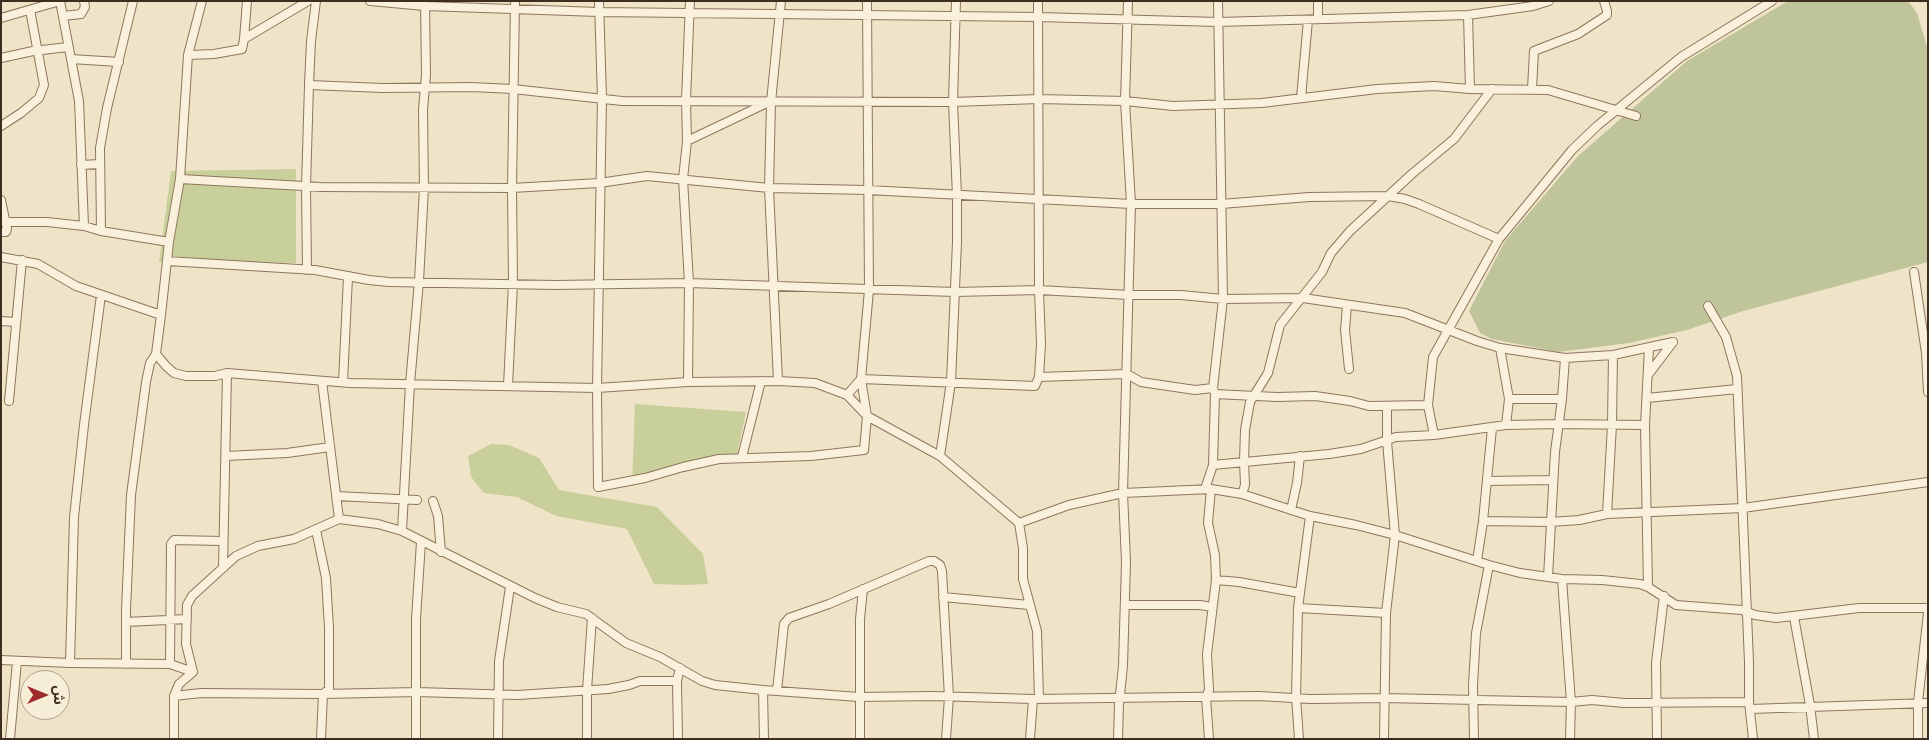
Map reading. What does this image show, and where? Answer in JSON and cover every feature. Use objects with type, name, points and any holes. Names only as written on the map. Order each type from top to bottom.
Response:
[{"type":"street","points":[[1,18],[60,1],[79,101],[84,226]]},
{"type":"street","points":[[63,16],[81,14],[85,7],[84,1]]},
{"type":"street","points":[[101,231],[100,148],[107,108],[133,1]]},
{"type":"street","points":[[126,664],[131,500],[138,438],[150,363],[156,354],[169,242],[180,179],[188,55],[201,1]]},
{"type":"street","points":[[188,55],[214,54],[242,49],[246,1]]},
{"type":"street","points":[[244,39],[308,1]]},
{"type":"street","points":[[307,270],[306,186],[309,85],[316,1]]},
{"type":"street","points":[[370,1],[514,5],[599,12],[1038,17],[1218,22],[1468,15],[1533,6],[1549,1]]},
{"type":"street","points":[[599,1],[602,98],[599,183],[598,487],[644,478],[700,463],[742,457],[811,456],[864,450],[867,416],[861,379],[869,290],[867,1]]},
{"type":"street","points":[[688,382],[688,283],[683,179],[687,141],[686,100],[690,1]]},
{"type":"street","points":[[778,381],[769,188],[771,102],[781,1]]},
{"type":"street","points":[[940,456],[951,382],[955,292],[957,196],[953,102],[956,1]]},
{"type":"street","points":[[847,394],[861,379],[1035,386],[1039,377],[1041,344],[1038,199],[1038,1]]},
{"type":"street","points":[[1118,739],[1125,605],[1126,562],[1123,493],[1132,204],[1125,101],[1128,1]]},
{"type":"street","points":[[1208,739],[1206,697],[1209,690],[1207,654],[1216,580],[1215,556],[1210,540],[1208,523],[1208,489],[1213,464],[1214,391],[1223,298],[1218,1]]},
{"type":"street","points":[[1318,1],[1318,19]]},
{"type":"street","points":[[1532,89],[1534,51],[1578,34],[1607,14],[1608,10],[1604,1]]},
{"type":"street","points":[[1434,434],[1428,405],[1433,357],[1499,239],[1572,150],[1597,126],[1681,57],[1769,2]]},
{"type":"street","points":[[402,531],[424,188],[425,4]]},
{"type":"street","points":[[508,386],[513,283],[514,5]]},
{"type":"street","points":[[1,126],[39,98],[44,85],[30,10]]},
{"type":"street","points":[[1468,15],[1470,89]]},
{"type":"street","points":[[1301,98],[1308,20]]},
{"type":"street","points":[[1,58],[38,50],[68,47]]},
{"type":"street","points":[[71,59],[119,62]]},
{"type":"street","points":[[309,85],[513,89],[622,101],[953,102],[1038,99],[1125,101],[1173,106],[1262,103],[1389,88],[1434,86],[1470,89],[1532,89],[1554,92],[1636,116]]},
{"type":"street","points":[[1242,494],[1245,485],[1245,430],[1250,402],[1259,391],[1268,373],[1280,325],[1322,272],[1331,253],[1371,211],[1454,139],[1492,89]]},
{"type":"street","points":[[687,141],[771,102]]},
{"type":"street","points":[[81,165],[100,164]]},
{"type":"street","points":[[180,179],[306,186],[512,188],[599,183],[647,176],[769,188],[868,190],[1132,204],[1220,204],[1309,197],[1388,196],[1419,204],[1499,239]]},
{"type":"street","points":[[1,200],[7,222],[6,232],[1,232]]},
{"type":"street","points":[[7,222],[47,222],[84,226],[101,231],[169,242]]},
{"type":"street","points":[[1,257],[38,264],[76,286],[161,315]]},
{"type":"street","points":[[9,401],[22,260]]},
{"type":"street","points":[[168,261],[307,270],[378,281],[600,284],[688,283],[869,290],[955,292],[1039,290],[1223,298],[1302,298],[1405,313],[1500,348],[1565,358],[1613,355],[1673,342],[1648,375]]},
{"type":"street","points":[[1914,272],[1927,353],[1928,392]]},
{"type":"street","points":[[343,382],[348,277]]},
{"type":"street","points":[[70,664],[74,517],[101,295]]},
{"type":"street","points":[[1348,305],[1345,330],[1348,369]]},
{"type":"street","points":[[1708,306],[1726,337],[1733,359],[1737,389],[1747,610],[1749,705],[1753,739]]},
{"type":"street","points":[[1,321],[16,322]]},
{"type":"street","points":[[1500,348],[1509,399],[1506,425]]},
{"type":"street","points":[[1648,587],[1645,425],[1649,348]]},
{"type":"street","points":[[156,354],[174,373],[200,377],[227,373],[343,382],[597,388],[688,382],[778,381],[815,383],[847,394],[867,416],[940,456],[1019,523],[1023,548],[1023,579],[1037,631],[1036,699],[1030,739]]},
{"type":"street","points":[[1607,514],[1612,425],[1613,355]]},
{"type":"street","points":[[1548,577],[1552,480],[1565,358]]},
{"type":"street","points":[[223,568],[222,541],[227,373]]},
{"type":"street","points":[[1039,377],[1127,374],[1137,380],[1166,386],[1254,396],[1277,398],[1315,396],[1369,406],[1428,405]]},
{"type":"street","points":[[322,381],[339,519]]},
{"type":"street","points":[[742,457],[761,381]]},
{"type":"street","points":[[1646,398],[1737,389]]},
{"type":"street","points":[[1509,399],[1562,399]]},
{"type":"street","points":[[1384,739],[1386,613],[1395,535],[1387,441],[1387,406]]},
{"type":"street","points":[[1213,464],[1361,449],[1396,437],[1506,425],[1645,425]]},
{"type":"street","points":[[1477,561],[1492,428]]},
{"type":"street","points":[[226,456],[287,452],[330,446]]},
{"type":"street","points":[[1291,510],[1300,456]]},
{"type":"street","points":[[1487,481],[1552,480]]},
{"type":"street","points":[[1483,521],[1551,522],[1579,520],[1607,514],[1743,508],[1928,482]]},
{"type":"street","points":[[1019,523],[1070,505],[1123,493],[1208,489],[1242,494],[1310,516],[1395,535],[1520,573],[1562,579],[1602,580],[1648,587],[1664,596],[1670,603],[1676,605],[1747,610],[1764,617],[1794,617],[1859,608],[1928,608]]},
{"type":"street","points":[[336,496],[417,500]]},
{"type":"street","points":[[433,501],[438,516],[440,552]]},
{"type":"street","points":[[1299,739],[1296,698],[1298,608],[1310,516]]},
{"type":"street","points":[[193,672],[186,644],[188,605],[192,596],[236,556],[258,546],[294,539],[339,519],[378,524],[402,531],[510,587],[557,607],[586,614],[626,643],[660,657],[702,681],[715,685],[778,692],[859,697],[1036,699],[1120,696],[1259,696],[1310,699],[1384,698],[1571,702],[1592,700],[1624,703],[1656,702],[1810,706],[1928,703]]},
{"type":"street","points":[[316,530],[328,596],[329,689],[323,694],[321,739]]},
{"type":"street","points":[[170,664],[170,544],[172,541],[222,541]]},
{"type":"street","points":[[416,739],[416,619],[421,542]]},
{"type":"street","points":[[778,692],[784,622],[789,618],[829,604],[863,588],[934,561],[940,564],[950,697],[946,739]]},
{"type":"street","points":[[1474,739],[1476,633],[1489,565]]},
{"type":"street","points":[[1562,579],[1571,702],[1570,739]]},
{"type":"street","points":[[1216,580],[1239,582],[1300,593]]},
{"type":"street","points":[[498,739],[499,661],[510,587]]},
{"type":"street","points":[[860,739],[860,619],[863,588]]},
{"type":"street","points":[[1657,739],[1656,663],[1664,596]]},
{"type":"street","points":[[943,597],[1029,605]]},
{"type":"street","points":[[1125,605],[1200,605],[1212,607]]},
{"type":"street","points":[[1298,608],[1386,613]]},
{"type":"street","points":[[1918,739],[1918,702],[1928,614]]},
{"type":"street","points":[[1794,617],[1814,739]]},
{"type":"street","points":[[587,739],[587,690],[592,618]]},
{"type":"street","points":[[126,622],[187,619]]},
{"type":"street","points":[[1,660],[70,664],[170,664],[193,672]]},
{"type":"street","points":[[10,739],[17,660]]},
{"type":"street","points":[[678,739],[678,681],[680,668]]},
{"type":"street","points":[[174,739],[174,696],[179,684],[193,672]]},
{"type":"street","points":[[174,696],[218,693],[323,694],[417,692],[500,694],[572,692],[608,689],[640,681],[678,681]]},
{"type":"street","points":[[763,690],[764,739]]},
{"type":"green space","points":[[1788,1],[1908,1],[1917,13],[1928,50],[1928,262],[1743,311],[1687,330],[1629,343],[1558,352],[1492,339],[1480,333],[1469,311],[1505,241],[1578,156],[1687,61]]},
{"type":"green space","points":[[296,169],[296,263],[159,262],[171,171]]},
{"type":"green space","points":[[635,404],[746,412],[737,454],[632,486]]},
{"type":"green space","points":[[491,444],[509,445],[539,458],[559,490],[657,507],[703,554],[708,584],[654,584],[627,529],[556,516],[517,497],[484,493],[471,477],[468,456]]}]
